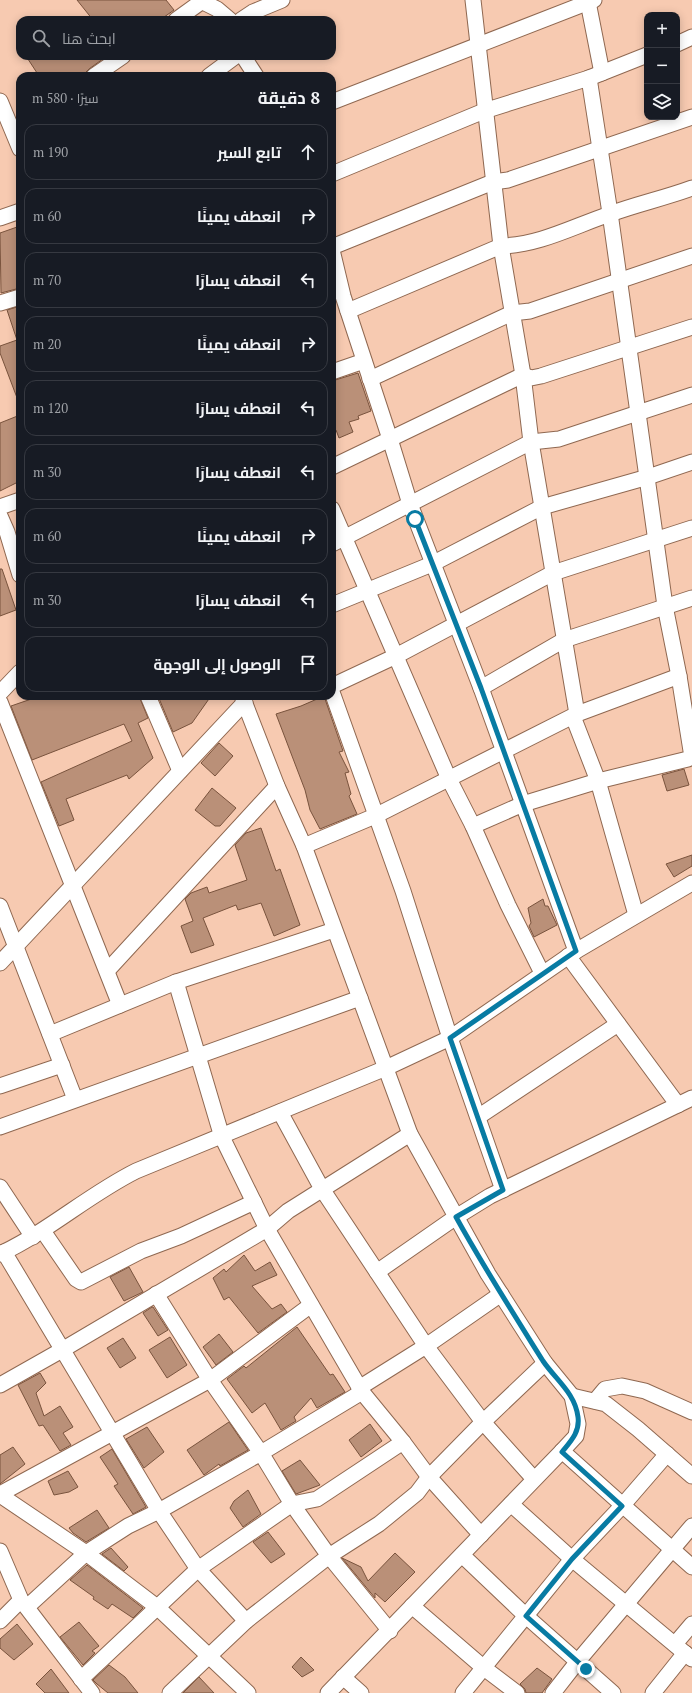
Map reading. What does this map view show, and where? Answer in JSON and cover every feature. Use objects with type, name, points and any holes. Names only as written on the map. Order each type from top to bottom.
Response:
[{"type":"street","points":[[248,16],[253,12],[282,0]]},
{"type":"street","points":[[473,0],[479,44],[484,111],[501,246],[523,375],[531,442],[577,714],[574,720],[598,781],[636,915]]},
{"type":"street","points":[[181,16],[200,1],[217,9],[225,16]]},
{"type":"street","points":[[336,100],[591,1],[600,148],[630,348],[665,606],[679,676],[692,756],[688,759],[598,781],[523,804],[473,826]]},
{"type":"street","points":[[680,43],[692,37]]},
{"type":"street","points":[[336,172],[484,111],[595,75],[644,56]]},
{"type":"street","points":[[100,72],[117,60]]},
{"type":"street","points":[[214,72],[231,60]]},
{"type":"street","points":[[246,60],[253,72]]},
{"type":"street","points":[[0,101],[16,127]]},
{"type":"street","points":[[336,246],[493,182],[508,180],[692,116]]},
{"type":"street","points":[[348,311],[501,246],[517,246],[535,242],[610,214],[692,188]]},
{"type":"street","points":[[0,218],[16,212]]},
{"type":"street","points":[[370,379],[512,313],[530,311],[692,256]]},
{"type":"street","points":[[336,288],[337,298],[348,311],[410,504],[455,624],[481,688],[523,804],[572,953],[618,1024],[678,1105]]},
{"type":"street","points":[[0,303],[16,297]]},
{"type":"street","points":[[336,465],[523,375],[531,378],[541,376],[692,327]]},
{"type":"street","points":[[336,371],[364,361]]},
{"type":"street","points":[[338,540],[531,442],[559,439],[692,395]]},
{"type":"street","points":[[336,603],[432,564],[542,508],[648,477],[692,462]]},
{"type":"street","points":[[0,508],[16,502]]},
{"type":"street","points":[[0,516],[14,530],[16,545]]},
{"type":"street","points":[[336,684],[396,656],[553,573],[657,541],[692,528]]},
{"type":"street","points":[[336,530],[338,540],[367,591],[449,779],[473,826],[508,905],[542,973]]},
{"type":"street","points":[[481,688],[564,640],[692,598]]},
{"type":"street","points":[[0,693],[16,676]]},
{"type":"street","points":[[304,846],[375,816],[577,714],[679,676]]},
{"type":"street","points":[[150,700],[180,771]]},
{"type":"street","points":[[0,963],[180,771],[242,700]]},
{"type":"street","points":[[243,700],[277,786],[304,846],[410,1134],[501,1294],[545,1363],[572,1396],[578,1424],[576,1436],[562,1452],[534,1479],[412,1606],[390,1631],[328,1693]]},
{"type":"street","points":[[335,700],[403,891],[450,1038],[503,1190]]},
{"type":"street","points":[[0,702],[120,1005]]},
{"type":"street","points":[[107,971],[277,786]]},
{"type":"street","points":[[246,1621],[198,1569],[159,1511],[2,1253],[38,1234],[112,1183],[136,1171],[222,1137],[386,1068],[450,1038],[486,1015],[542,973],[572,953],[692,883]]},
{"type":"street","points":[[0,906],[75,1099]]},
{"type":"street","points":[[50,1034],[176,982],[334,930]]},
{"type":"street","points":[[176,982],[222,1137],[267,1228],[361,1390],[429,1477],[481,1535]]},
{"type":"street","points":[[0,1127],[360,998]]},
{"type":"street","points":[[478,1117],[618,1024]]},
{"type":"street","points":[[0,1086],[62,1065]]},
{"type":"street","points":[[376,1272],[456,1217],[503,1190],[692,1098]]},
{"type":"street","points":[[280,1112],[322,1189],[426,1346],[483,1422],[534,1479]]},
{"type":"street","points":[[0,1384],[62,1350],[267,1228],[288,1211],[410,1134]]},
{"type":"street","points":[[0,1187],[76,1279],[81,1282],[141,1251],[221,1218],[254,1202]]},
{"type":"street","points":[[156,1294],[210,1380],[261,1453],[292,1504],[329,1556],[390,1631]]},
{"type":"street","points":[[0,1621],[24,1604],[86,1553],[128,1526],[159,1511],[261,1453],[361,1390],[501,1294]]},
{"type":"street","points":[[248,1693],[209,1658],[156,1606],[86,1553],[0,1495],[210,1380],[311,1305]]},
{"type":"street","points":[[170,1693],[209,1658],[246,1621],[329,1556],[379,1524],[417,1493],[429,1477],[483,1422],[545,1363]]},
{"type":"street","points":[[596,1401],[606,1389],[622,1386],[645,1390],[692,1412]]},
{"type":"street","points":[[572,1396],[606,1404],[692,1476]]},
{"type":"street","points":[[81,1679],[156,1606],[198,1569],[292,1504],[317,1499],[403,1442]]},
{"type":"street","points":[[562,1452],[692,1567]]},
{"type":"street","points":[[463,1693],[572,1559],[622,1506],[667,1454]]},
{"type":"street","points":[[511,1504],[572,1559],[684,1652]]},
{"type":"street","points":[[553,1693],[578,1661],[692,1526]]},
{"type":"street","points":[[0,1551],[24,1604],[92,1693]]},
{"type":"street","points":[[462,1555],[526,1616],[613,1693]]},
{"type":"street","points":[[412,1606],[484,1668],[517,1693]]},
{"type":"street","points":[[653,1693],[684,1652],[692,1624]]},
{"type":"street","points":[[343,1677],[360,1693]]},
{"type":"building","points":[[77,0],[166,0],[174,10],[166,16],[90,16]]},
{"type":"building","points":[[29,60],[101,60],[86,72],[36,72]]},
{"type":"building","points":[[16,227],[16,289],[1,293],[0,233]]},
{"type":"building","points":[[16,307],[16,337],[7,310]]},
{"type":"building","points":[[16,340],[16,395],[0,353],[0,346]]},
{"type":"building","points":[[358,373],[371,411],[358,416],[359,419],[349,422],[353,432],[339,438],[336,430],[336,380]]},
{"type":"building","points":[[16,417],[16,483],[0,491],[0,423]]},
{"type":"building","points":[[0,569],[2,569],[16,610],[0,616]]},
{"type":"building","points":[[28,700],[141,700],[148,718],[138,723],[153,758],[129,779],[127,775],[66,799],[74,820],[59,826],[41,782],[132,741],[124,724],[32,760],[11,706]]},
{"type":"building","points":[[160,700],[208,700],[192,723],[173,732]]},
{"type":"building","points":[[315,700],[325,700],[343,751],[339,752],[349,772],[345,773],[351,794],[349,796],[357,814],[320,829],[310,810],[305,790],[276,714]]},
{"type":"building","points":[[219,743],[233,756],[215,776],[201,763]]},
{"type":"building","points":[[684,769],[689,785],[667,791],[662,775]]},
{"type":"building","points":[[212,788],[236,808],[220,826],[215,826],[195,810]]},
{"type":"building","points":[[261,828],[276,871],[280,869],[300,925],[274,936],[261,903],[238,910],[236,905],[203,918],[214,945],[191,953],[181,926],[193,921],[185,899],[191,893],[207,887],[209,893],[247,880],[235,845],[246,833]]},
{"type":"building","points":[[692,855],[692,866],[674,877],[666,864]]},
{"type":"building","points":[[543,899],[545,906],[548,906],[557,925],[534,937],[529,926],[531,923],[528,908]]},
{"type":"building","points":[[244,1255],[255,1271],[270,1262],[277,1275],[252,1286],[272,1309],[281,1304],[287,1312],[258,1333],[229,1297],[224,1300],[213,1278],[224,1269],[226,1272]]},
{"type":"building","points":[[129,1267],[143,1292],[124,1301],[110,1277]]},
{"type":"building","points":[[152,1307],[168,1330],[158,1336],[143,1313]]},
{"type":"building","points":[[297,1327],[330,1375],[333,1374],[345,1392],[317,1408],[311,1398],[294,1417],[296,1421],[281,1430],[265,1403],[252,1413],[227,1379],[244,1366],[246,1368]]},
{"type":"building","points":[[219,1334],[233,1352],[216,1365],[203,1347]]},
{"type":"building","points":[[170,1337],[187,1365],[167,1378],[149,1350]]},
{"type":"building","points":[[123,1338],[136,1358],[120,1368],[107,1348]]},
{"type":"building","points":[[40,1373],[46,1383],[36,1393],[44,1416],[60,1406],[73,1427],[63,1433],[71,1445],[60,1451],[43,1425],[39,1426],[18,1385]]},
{"type":"building","points":[[229,1422],[248,1450],[220,1466],[219,1464],[204,1475],[187,1450]]},
{"type":"building","points":[[370,1424],[382,1441],[361,1457],[349,1440]]},
{"type":"building","points":[[147,1427],[164,1452],[144,1468],[126,1439]]},
{"type":"building","points":[[13,1447],[25,1464],[0,1484],[0,1455]]},
{"type":"building","points":[[112,1449],[146,1507],[133,1514],[114,1486],[118,1484],[100,1457]]},
{"type":"building","points":[[300,1460],[320,1485],[296,1494],[282,1471]]},
{"type":"building","points":[[68,1471],[78,1487],[69,1492],[54,1495],[48,1481]]},
{"type":"building","points":[[248,1490],[261,1514],[243,1527],[230,1508],[234,1501]]},
{"type":"building","points":[[97,1510],[109,1528],[86,1542],[73,1533],[69,1528]]},
{"type":"building","points":[[268,1532],[285,1554],[271,1563],[253,1542]]},
{"type":"building","points":[[111,1548],[128,1567],[124,1571],[102,1554]]},
{"type":"building","points":[[395,1553],[415,1572],[385,1602],[375,1593],[375,1598],[342,1558],[361,1567],[368,1581]]},
{"type":"building","points":[[87,1565],[143,1608],[133,1618],[112,1604],[108,1609],[93,1599],[94,1597],[70,1580]]},
{"type":"building","points":[[79,1622],[99,1646],[92,1651],[95,1653],[83,1665],[60,1637]]},
{"type":"building","points":[[17,1624],[33,1644],[14,1660],[0,1648],[0,1639]]},
{"type":"building","points":[[301,1657],[314,1670],[302,1677],[292,1667]]},
{"type":"building","points":[[109,1665],[125,1677],[138,1693],[108,1693],[97,1684],[93,1680]]},
{"type":"building","points":[[537,1668],[552,1679],[542,1693],[526,1693],[525,1689],[520,1684]]},
{"type":"building","points":[[51,1669],[69,1693],[45,1693],[36,1684]]},
{"type":"building","points":[[199,1677],[214,1693],[183,1693]]},
{"type":"route","points":[[415,519],[481,688],[576,951],[542,973],[486,1015],[450,1038],[503,1190],[490,1196],[456,1217],[488,1274],[545,1363],[572,1396],[578,1416],[576,1436],[562,1452],[622,1506],[572,1559],[526,1616],[586,1669]]}]
